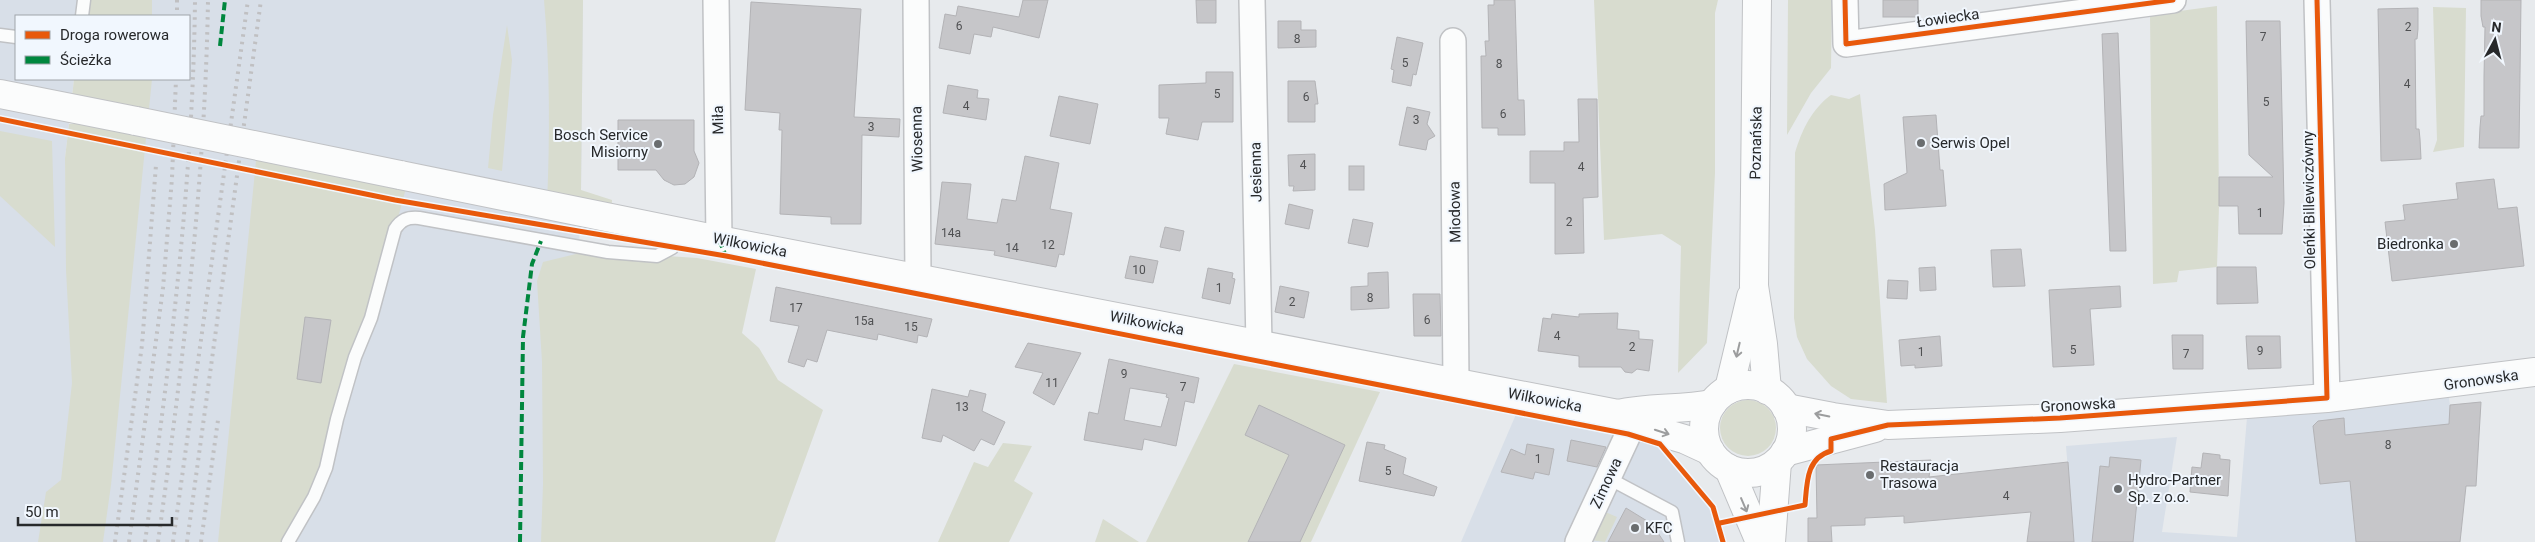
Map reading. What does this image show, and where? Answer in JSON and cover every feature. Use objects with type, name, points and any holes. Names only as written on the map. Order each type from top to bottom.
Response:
[{"type":"main road","name":"Poznańska","points":[[1757,0],[1754,286],[1763,344],[1777,399]]},
{"type":"main road","name":"Wilkowicka","points":[[0,94],[720,240],[1259,344],[1625,419],[1684,439],[1719,460]]},
{"type":"main road","name":"Poznańska","points":[[1721,397],[1754,286]]},
{"type":"main road","name":"Gronowska","points":[[1777,399],[1833,417],[1888,424],[2070,418],[2326,398],[2535,372]]},
{"type":"main road","points":[[1719,460],[1741,473],[1754,473],[1766,469],[1781,457],[1789,444],[1791,426],[1777,399],[1748,385],[1721,397],[1706,415],[1704,428],[1705,440],[1719,460],[1760,542]]},
{"type":"main road","name":"Wilkowicka","points":[[1625,419],[1637,410],[1686,409],[1721,397]]},
{"type":"main road","name":"Gronowska","points":[[1781,457],[1888,424]]},
{"type":"main road","points":[[1771,542],[1781,457]]},
{"type":"street","name":"Miła","points":[[716,0],[720,240]]},
{"type":"street","name":"Wiosenna","points":[[916,0],[918,278]]},
{"type":"street","name":"Jesienna","points":[[1252,0],[1259,344]]},
{"type":"street","name":"Łowiecka","points":[[1845,0],[1846,44],[2139,2],[2173,0]]},
{"type":"street","name":"Oleńki Billewiczówny","points":[[2317,1],[2326,398]]},
{"type":"street","name":"Miodowa","points":[[1453,41],[1456,384]]},
{"type":"street","name":"Zimowa","points":[[1578,542],[1608,478],[1625,419]]},
{"type":"lane","points":[[82,15],[84,0]]},
{"type":"lane","points":[[0,35],[15,37]]},
{"type":"lane","points":[[288,542],[314,497],[326,468],[337,420],[355,358],[371,318],[395,230],[400,222],[410,218],[418,218],[554,244],[608,252],[656,256],[672,248],[677,231]]},
{"type":"lane","points":[[1608,478],[1672,512],[1678,542]]},
{"type":"shaded area","points":[[0,0],[84,0],[82,15],[15,15],[15,80],[74,80],[65,158],[71,338],[94,80],[190,80],[190,15],[101,15],[103,0],[583,0],[581,190],[569,542],[0,542]]},
{"type":"shaded area","points":[[84,0],[152,0],[152,15],[82,15]]},
{"type":"shaded area","points":[[544,0],[583,0],[581,190],[612,200],[611,219],[547,205],[549,102]]},
{"type":"shaded area","points":[[1594,0],[1718,0],[1715,13],[1715,173],[1707,343],[1678,373],[1681,246],[1662,234],[1604,240]]},
{"type":"shaded area","points":[[1788,0],[1832,0],[1831,68],[1811,93],[1787,135]]},
{"type":"shaded area","points":[[2217,6],[2219,206],[2217,267],[2179,271],[2177,282],[2153,284],[2150,15]]},
{"type":"shaded area","points":[[2433,7],[2466,8],[2464,147],[2433,152],[2437,140]]},
{"type":"shaded area","points":[[507,25],[512,60],[502,171],[488,168],[493,115]]},
{"type":"shaded area","points":[[74,80],[152,80],[111,485],[103,542],[38,542],[46,492],[61,480],[72,383],[66,270],[65,158],[69,124],[144,123],[72,97]]},
{"type":"shaded area","points":[[1860,94],[1875,230],[1887,403],[1851,399],[1831,386],[1807,359],[1797,337],[1794,318],[1795,153],[1808,121],[1824,101],[1831,95],[1849,99]]},
{"type":"shaded area","points":[[0,131],[52,141],[55,247],[0,196]]},
{"type":"shaded area","points":[[258,141],[409,177],[371,318],[326,468],[288,542],[218,542]]},
{"type":"shaded area","points":[[608,252],[697,258],[756,269],[742,333],[759,348],[778,380],[823,410],[775,542],[541,542],[543,484],[542,362],[537,281],[543,262],[580,253]]},
{"type":"shaded area","points":[[1234,364],[1380,392],[1311,542],[1146,542]]},
{"type":"shaded area","points":[[2447,385],[2450,405],[2443,517],[2439,542],[2027,542],[2071,507],[2066,446],[2177,437],[2162,532],[2237,537],[2248,405]]},
{"type":"shaded area","points":[[1742,400],[1754,400],[1764,404],[1772,412],[1776,428],[1772,444],[1764,452],[1754,456],[1742,456],[1732,452],[1724,444],[1720,434],[1720,422],[1724,412],[1732,404]]},
{"type":"shaded area","points":[[1517,412],[1628,434],[1660,444],[1713,507],[1723,542],[1461,542]]},
{"type":"shaded area","points":[[1003,443],[1032,446],[1014,481],[1033,493],[1009,542],[938,542],[974,462],[988,467]]},
{"type":"shaded area","points":[[1603,511],[1617,517],[1605,542],[1590,540]]},
{"type":"shaded area","points":[[1103,519],[1139,542],[1095,542]]},
{"type":"building","points":[[1023,0],[1048,0],[1039,38],[993,27],[991,37],[974,34],[970,54],[939,48],[945,14],[956,16],[958,6],[1019,17]]},
{"type":"building","points":[[1196,0],[1216,0],[1216,23],[1197,23]]},
{"type":"building","points":[[1494,0],[1515,0],[1518,100],[1524,100],[1525,135],[1498,135],[1498,128],[1482,128],[1481,56],[1486,56],[1485,41],[1489,41],[1488,5],[1494,5]]},
{"type":"building","points":[[1883,0],[1918,0],[1918,17],[1883,17]]},
{"type":"building","points":[[2481,0],[2521,0],[2519,148],[2479,148],[2481,116],[2484,116],[2485,27],[2483,27],[2481,16]]},
{"type":"building","points":[[751,2],[861,9],[854,117],[900,119],[899,137],[862,135],[861,224],[831,224],[831,217],[780,214],[782,130],[779,130],[780,113],[745,110]]},
{"type":"building","points":[[2418,8],[2418,29],[2417,39],[2415,39],[2416,129],[2419,129],[2421,159],[2381,161],[2378,9]]},
{"type":"building","points":[[1278,21],[1301,21],[1301,30],[1316,30],[1316,47],[1278,48]]},
{"type":"building","points":[[2246,21],[2280,21],[2284,203],[2282,234],[2239,234],[2238,206],[2219,206],[2219,177],[2273,177],[2249,155]]},
{"type":"building","points":[[2118,33],[2126,251],[2110,251],[2102,34]]},
{"type":"building","points":[[1397,37],[1423,43],[1416,75],[1413,74],[1411,86],[1392,82],[1394,70],[1391,69]]},
{"type":"building","points":[[1206,72],[1233,72],[1233,122],[1202,122],[1198,140],[1166,134],[1169,118],[1159,118],[1159,85],[1206,83]]},
{"type":"building","points":[[1288,81],[1315,81],[1318,104],[1315,104],[1315,122],[1288,122]]},
{"type":"building","points":[[948,85],[978,90],[977,98],[989,99],[986,120],[943,113]]},
{"type":"building","points":[[1059,96],[1098,104],[1090,144],[1050,136]]},
{"type":"building","points":[[1578,99],[1597,99],[1598,197],[1583,198],[1584,253],[1555,254],[1555,183],[1530,183],[1530,151],[1564,151],[1564,142],[1579,142]]},
{"type":"building","points":[[1407,107],[1430,112],[1427,124],[1435,136],[1428,140],[1426,150],[1399,145]]},
{"type":"building","name":"Serwis Opel","points":[[1936,115],[1940,170],[1943,170],[1946,206],[1885,210],[1884,184],[1907,173],[1903,117]]},
{"type":"building","points":[[618,120],[694,120],[694,151],[699,163],[694,177],[685,184],[674,185],[664,180],[656,170],[618,170]]},
{"type":"building","points":[[1315,154],[1315,190],[1293,191],[1294,186],[1289,186],[1288,155]]},
{"type":"building","points":[[1025,156],[1059,163],[1050,209],[1072,213],[1064,255],[1059,254],[1056,267],[994,255],[995,251],[935,244],[942,182],[971,184],[967,219],[997,223],[1002,199],[1016,201]]},
{"type":"building","points":[[1349,166],[1364,166],[1364,190],[1349,190]]},
{"type":"building","name":"Biedronka","points":[[2494,179],[2498,209],[2517,207],[2524,266],[2392,281],[2385,222],[2405,220],[2403,205],[2458,199],[2456,183]]},
{"type":"building","points":[[1289,204],[1313,210],[1309,229],[1285,224]]},
{"type":"building","points":[[1353,219],[1373,223],[1368,247],[1348,243]]},
{"type":"building","points":[[1165,227],[1184,231],[1180,251],[1160,247]]},
{"type":"building","points":[[2021,249],[2025,286],[1993,287],[1991,250]]},
{"type":"building","points":[[1130,256],[1158,261],[1153,283],[1125,278]]},
{"type":"building","points":[[1935,267],[1936,290],[1920,291],[1919,268]]},
{"type":"building","points":[[2217,267],[2256,267],[2258,303],[2217,304]]},
{"type":"building","points":[[1208,268],[1233,273],[1232,278],[1235,279],[1230,304],[1202,298]]},
{"type":"building","points":[[1388,272],[1389,308],[1351,310],[1351,287],[1368,286],[1368,273]]},
{"type":"building","points":[[1888,280],[1908,281],[1907,299],[1887,298]]},
{"type":"building","points":[[1280,286],[1309,292],[1304,318],[1275,312]]},
{"type":"building","points":[[2120,286],[2121,307],[2090,309],[2094,365],[2053,367],[2049,290]]},
{"type":"building","points":[[776,287],[932,319],[927,337],[918,335],[917,343],[878,334],[877,340],[827,330],[817,362],[807,359],[804,367],[788,362],[799,326],[770,321]]},
{"type":"building","points":[[1413,294],[1440,294],[1441,336],[1414,336]]},
{"type":"building","points":[[1618,313],[1617,329],[1639,331],[1639,339],[1653,340],[1649,371],[1637,369],[1632,373],[1625,372],[1621,367],[1579,367],[1579,356],[1538,351],[1543,318],[1551,319],[1552,314],[1579,317],[1579,314]]},
{"type":"building","points":[[305,317],[331,320],[321,383],[297,379]]},
{"type":"building","points":[[2172,335],[2203,335],[2203,369],[2173,369]]},
{"type":"building","points":[[1940,336],[1942,366],[1915,368],[1915,365],[1901,366],[1899,340]]},
{"type":"building","points":[[2246,336],[2280,336],[2281,368],[2248,369]]},
{"type":"building","points":[[1028,343],[1081,353],[1054,405],[1033,393],[1043,373],[1015,367]]},
{"type":"building","points":[[1109,359],[1199,378],[1194,403],[1185,401],[1176,446],[1144,439],[1142,450],[1084,440],[1089,412],[1098,414]],"holes":[[[1130,388],[1167,394],[1166,397],[1169,398],[1161,427],[1124,420]]]},
{"type":"building","points":[[932,389],[968,397],[970,390],[986,394],[982,411],[1005,422],[994,445],[981,439],[974,451],[943,435],[941,442],[922,438]]},
{"type":"building","points":[[2481,402],[2476,486],[2466,486],[2460,542],[2356,542],[2350,481],[2320,484],[2313,426],[2318,421],[2344,418],[2345,435],[2449,424],[2450,405]]},
{"type":"building","points":[[1259,405],[1345,445],[1300,542],[1248,542],[1289,455],[1245,435]]},
{"type":"building","points":[[1571,440],[1606,447],[1597,467],[1567,461]]},
{"type":"building","points":[[1367,442],[1385,445],[1384,449],[1406,458],[1403,474],[1437,487],[1434,496],[1359,481]]},
{"type":"building","points":[[1527,444],[1554,449],[1549,475],[1535,472],[1533,479],[1501,472],[1511,449],[1525,455]]},
{"type":"building","points":[[2203,453],[2220,455],[2220,459],[2230,460],[2228,496],[2190,492],[2192,467],[2201,468]]},
{"type":"building","name":"Hydro-Partner Sp. z o.o.","points":[[2110,457],[2141,460],[2133,542],[2092,542],[2100,466],[2109,467]]},
{"type":"building","points":[[1931,460],[1929,477],[2068,462],[2074,542],[2027,542],[2031,512],[1904,523],[1904,516],[1865,518],[1865,525],[1831,526],[1832,542],[1808,542],[1808,518],[1817,518],[1816,465]]},
{"type":"building","name":"KFC","points":[[1626,508],[1652,524],[1664,542],[1608,542]]},
{"type":"railway","points":[[177,0],[177,15]]},
{"type":"railway","points":[[145,542],[179,272],[190,136],[195,0]]},
{"type":"railway","points":[[158,542],[191,272],[202,136],[208,0]]},
{"type":"railway","points":[[173,542],[248,0]]},
{"type":"railway","points":[[187,542],[261,0]]},
{"type":"railway","points":[[129,542],[163,288],[172,178],[176,80]]},
{"type":"railway","points":[[115,542],[142,345],[156,165]]},
{"type":"railway","points":[[201,542],[218,420]]},
{"type":"marked path","points":[[220,46],[225,0]]},
{"type":"marked path","points":[[719,240],[726,256]]},
{"type":"marked path","points":[[520,542],[523,337],[532,264],[541,241]]},
{"type":"cycle path","points":[[1845,0],[1846,44],[2173,0]]},
{"type":"cycle path","points":[[1720,523],[1805,505],[1809,472],[1817,459],[1831,451],[1831,439],[1888,425],[2060,418],[2327,398],[2317,0]]},
{"type":"cycle path","points":[[0,119],[395,200],[726,256],[1628,434],[1660,444],[1713,507],[1723,542]]},
{"type":"place","name":"Serwis Opel","points":[[1921,143]]},
{"type":"place","name":"Bosch Service Misiorny","points":[[658,144]]},
{"type":"place","name":"Biedronka","points":[[2454,244]]},
{"type":"place","name":"Restauracja Trasowa","points":[[1870,475]]},
{"type":"place","name":"Hydro-Partner Sp. z o.o.","points":[[2118,489]]},
{"type":"place","name":"KFC","points":[[1635,528]]}]
